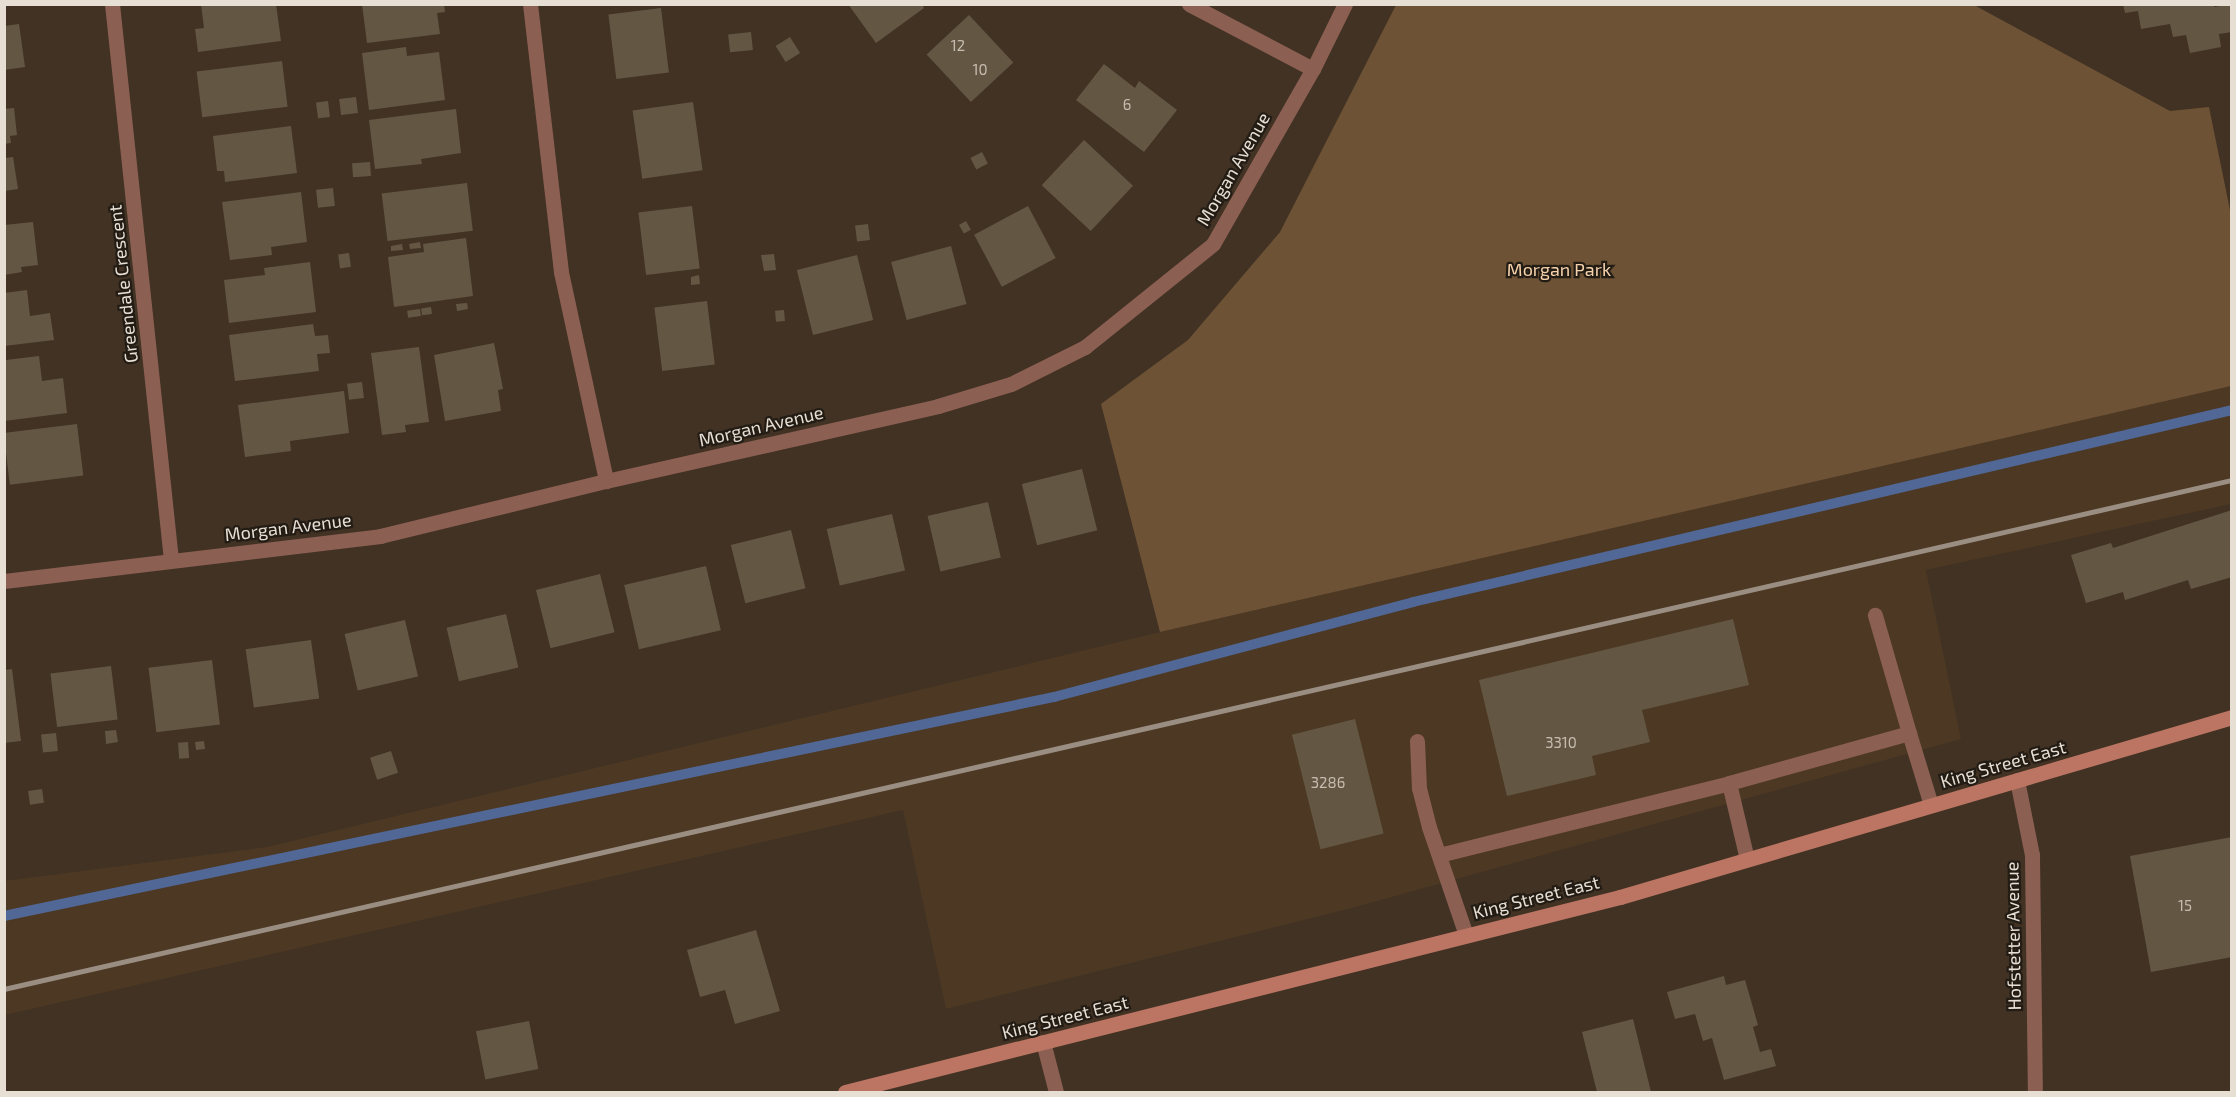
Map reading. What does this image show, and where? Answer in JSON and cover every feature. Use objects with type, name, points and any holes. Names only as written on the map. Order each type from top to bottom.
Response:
[{"type":"main road","name":"King Street East","points":[[844,1092],[1620,897],[2232,717]]},
{"type":"street","name":"Greendale Crescent","points":[[112,4],[171,561]]},
{"type":"street","points":[[530,4],[561,272],[606,481]]},
{"type":"street","points":[[1189,4],[1313,69]]},
{"type":"street","name":"Morgan Avenue","points":[[4,581],[380,536],[606,481],[938,406],[1011,384],[1085,347],[1213,244],[1313,69],[1344,4]]},
{"type":"street","points":[[1875,615],[1931,805]]},
{"type":"street","points":[[1439,855],[1728,783],[1909,733]]},
{"type":"street","points":[[1417,741],[1419,788],[1466,934]]},
{"type":"street","name":"Hofstetter Avenue","points":[[2018,780],[2032,855],[2035,1092]]},
{"type":"street","points":[[1728,783],[1747,860]]},
{"type":"street","points":[[1043,1042],[1056,1092]]},
{"type":"shaded area","points":[[2231,386],[2231,504],[1926,570],[1961,739],[1352,908],[946,1009],[903,810],[5,1015],[4,881],[267,847],[1160,632]]},
{"type":"green space","name":"Morgan Park","points":[[1396,5],[1974,5],[2170,111],[2209,107],[2231,215],[2231,386],[1160,632],[1101,404],[1188,340],[1280,232]]},
{"type":"building","points":[[201,4],[276,4],[281,41],[198,52],[195,29],[204,28]]},
{"type":"building","points":[[362,4],[444,4],[445,12],[437,13],[440,34],[367,43]]},
{"type":"building","points":[[848,4],[922,4],[924,8],[876,43]]},
{"type":"building","points":[[2123,4],[2214,4],[2214,7],[2232,4],[2232,32],[2219,34],[2221,47],[2190,53],[2186,35],[2173,37],[2170,24],[2141,29],[2138,11],[2125,13]]},
{"type":"building","points":[[661,8],[669,73],[616,79],[608,14]]},
{"type":"building","points":[[969,15],[1013,63],[971,102],[927,55]]},
{"type":"building","points":[[19,24],[25,67],[4,70],[4,26]]},
{"type":"building","points":[[751,32],[753,50],[730,52],[728,34]]},
{"type":"building","points":[[790,37],[800,53],[786,62],[776,46]]},
{"type":"building","points":[[406,47],[407,56],[439,52],[445,100],[369,110],[362,53]]},
{"type":"building","points":[[282,61],[288,107],[202,117],[197,71]]},
{"type":"building","points":[[1104,64],[1135,88],[1139,81],[1177,110],[1144,152],[1076,100]]},
{"type":"building","points":[[356,97],[358,113],[341,115],[339,99]]},
{"type":"building","points":[[328,101],[330,117],[318,118],[316,102]]},
{"type":"building","points":[[693,102],[703,170],[642,179],[633,110]]},
{"type":"building","points":[[14,108],[17,135],[10,136],[11,143],[4,144],[4,109]]},
{"type":"building","points":[[456,109],[461,153],[421,159],[422,164],[375,169],[369,120]]},
{"type":"building","points":[[291,126],[297,173],[225,182],[224,171],[217,171],[213,136]]},
{"type":"building","points":[[1084,140],[1133,186],[1091,231],[1042,185]]},
{"type":"building","points":[[982,152],[988,164],[976,169],[970,158]]},
{"type":"building","points":[[13,157],[18,189],[4,191],[4,158]]},
{"type":"building","points":[[370,162],[371,176],[353,177],[352,163]]},
{"type":"building","points":[[467,183],[473,231],[387,241],[382,193]]},
{"type":"building","points":[[333,188],[335,206],[318,208],[316,190]]},
{"type":"building","points":[[301,192],[307,242],[271,247],[272,255],[230,260],[222,202]]},
{"type":"building","points":[[692,206],[700,269],[646,275],[638,213]]},
{"type":"building","points":[[1028,206],[1056,258],[1002,287],[974,235]]},
{"type":"building","points":[[966,221],[971,230],[964,234],[959,225]]},
{"type":"building","points":[[33,222],[38,265],[21,267],[22,272],[4,275],[4,225]]},
{"type":"building","points":[[868,224],[870,240],[857,241],[855,226]]},
{"type":"building","points":[[466,238],[473,296],[394,307],[388,257],[424,252],[423,244]]},
{"type":"building","points":[[420,242],[421,248],[410,249],[409,244]]},
{"type":"building","points":[[402,244],[403,250],[391,251],[391,246]]},
{"type":"building","points":[[951,246],[967,304],[907,320],[891,262]]},
{"type":"building","points":[[349,253],[351,267],[340,268],[338,255]]},
{"type":"building","points":[[774,254],[776,270],[764,271],[761,255]]},
{"type":"building","points":[[857,255],[873,320],[813,335],[797,270]]},
{"type":"building","points":[[310,262],[316,312],[229,323],[224,280],[265,275],[264,268]]},
{"type":"building","points":[[699,275],[700,284],[691,285],[691,277]]},
{"type":"building","points":[[27,290],[30,316],[50,313],[54,340],[4,346],[4,293]]},
{"type":"building","points":[[707,301],[715,365],[662,371],[654,307]]},
{"type":"building","points":[[467,303],[468,309],[457,311],[456,304]]},
{"type":"building","points":[[431,307],[432,314],[422,315],[421,308]]},
{"type":"building","points":[[420,309],[421,316],[408,318],[407,311]]},
{"type":"building","points":[[784,310],[785,321],[776,322],[775,311]]},
{"type":"building","points":[[313,324],[315,336],[328,335],[330,353],[317,354],[319,371],[235,381],[229,335]]},
{"type":"building","points":[[494,343],[503,389],[498,390],[501,411],[445,421],[434,355]]},
{"type":"building","points":[[419,347],[429,422],[405,425],[406,432],[382,435],[371,353]]},
{"type":"building","points":[[39,356],[42,381],[63,378],[67,413],[4,421],[6,360]]},
{"type":"building","points":[[362,382],[364,398],[349,400],[347,384]]},
{"type":"building","points":[[344,391],[349,433],[290,441],[291,451],[245,457],[238,405]]},
{"type":"building","points":[[77,424],[83,476],[10,485],[4,433]]},
{"type":"building","points":[[1082,469],[1097,530],[1037,545],[1022,484]]},
{"type":"building","points":[[988,502],[1001,558],[940,571],[928,516]]},
{"type":"building","points":[[2232,510],[2232,577],[2191,589],[2188,580],[2125,600],[2123,592],[2086,603],[2071,555],[2111,543],[2113,548]]},
{"type":"building","points":[[892,514],[905,571],[840,586],[827,529]]},
{"type":"building","points":[[791,530],[806,588],[745,603],[731,545]]},
{"type":"building","points":[[706,566],[721,630],[639,649],[624,585]]},
{"type":"building","points":[[600,574],[615,632],[550,648],[536,590]]},
{"type":"building","points":[[506,614],[518,668],[459,681],[447,628]]},
{"type":"building","points":[[1733,619],[1749,685],[1642,710],[1650,742],[1592,756],[1596,775],[1507,796],[1479,680]]},
{"type":"building","points":[[405,620],[418,677],[358,690],[345,634]]},
{"type":"building","points":[[311,640],[319,698],[254,708],[246,649]]},
{"type":"building","points":[[212,660],[220,725],[156,732],[148,668]]},
{"type":"building","points":[[111,666],[118,720],[57,727],[50,673]]},
{"type":"building","points":[[12,669],[21,741],[4,743],[4,670]]},
{"type":"building","points":[[1355,719],[1384,833],[1320,849],[1292,735]]},
{"type":"building","points":[[116,730],[118,742],[106,744],[105,731]]},
{"type":"building","points":[[56,733],[58,751],[43,752],[41,735]]},
{"type":"building","points":[[204,741],[205,749],[196,750],[195,742]]},
{"type":"building","points":[[188,742],[189,758],[179,759],[178,743]]},
{"type":"building","points":[[391,751],[398,773],[377,780],[370,758]]},
{"type":"building","points":[[42,789],[44,803],[30,805],[28,791]]},
{"type":"building","points":[[2232,837],[2232,957],[2151,972],[2130,856]]},
{"type":"building","points":[[756,930],[780,1011],[735,1024],[725,990],[700,997],[687,950]]},
{"type":"building","points":[[1724,976],[1726,985],[1745,980],[1758,1025],[1753,1027],[1760,1052],[1771,1049],[1776,1066],[1724,1080],[1712,1038],[1703,1041],[1695,1014],[1675,1019],[1667,992]]},
{"type":"building","points":[[1633,1019],[1651,1092],[1597,1092],[1582,1032]]},
{"type":"building","points":[[529,1021],[538,1069],[485,1079],[476,1031]]},
{"type":"waterway","points":[[4,916],[1054,697],[1413,602],[2232,410]]},
{"type":"railway","points":[[4,989],[2232,480]]}]
